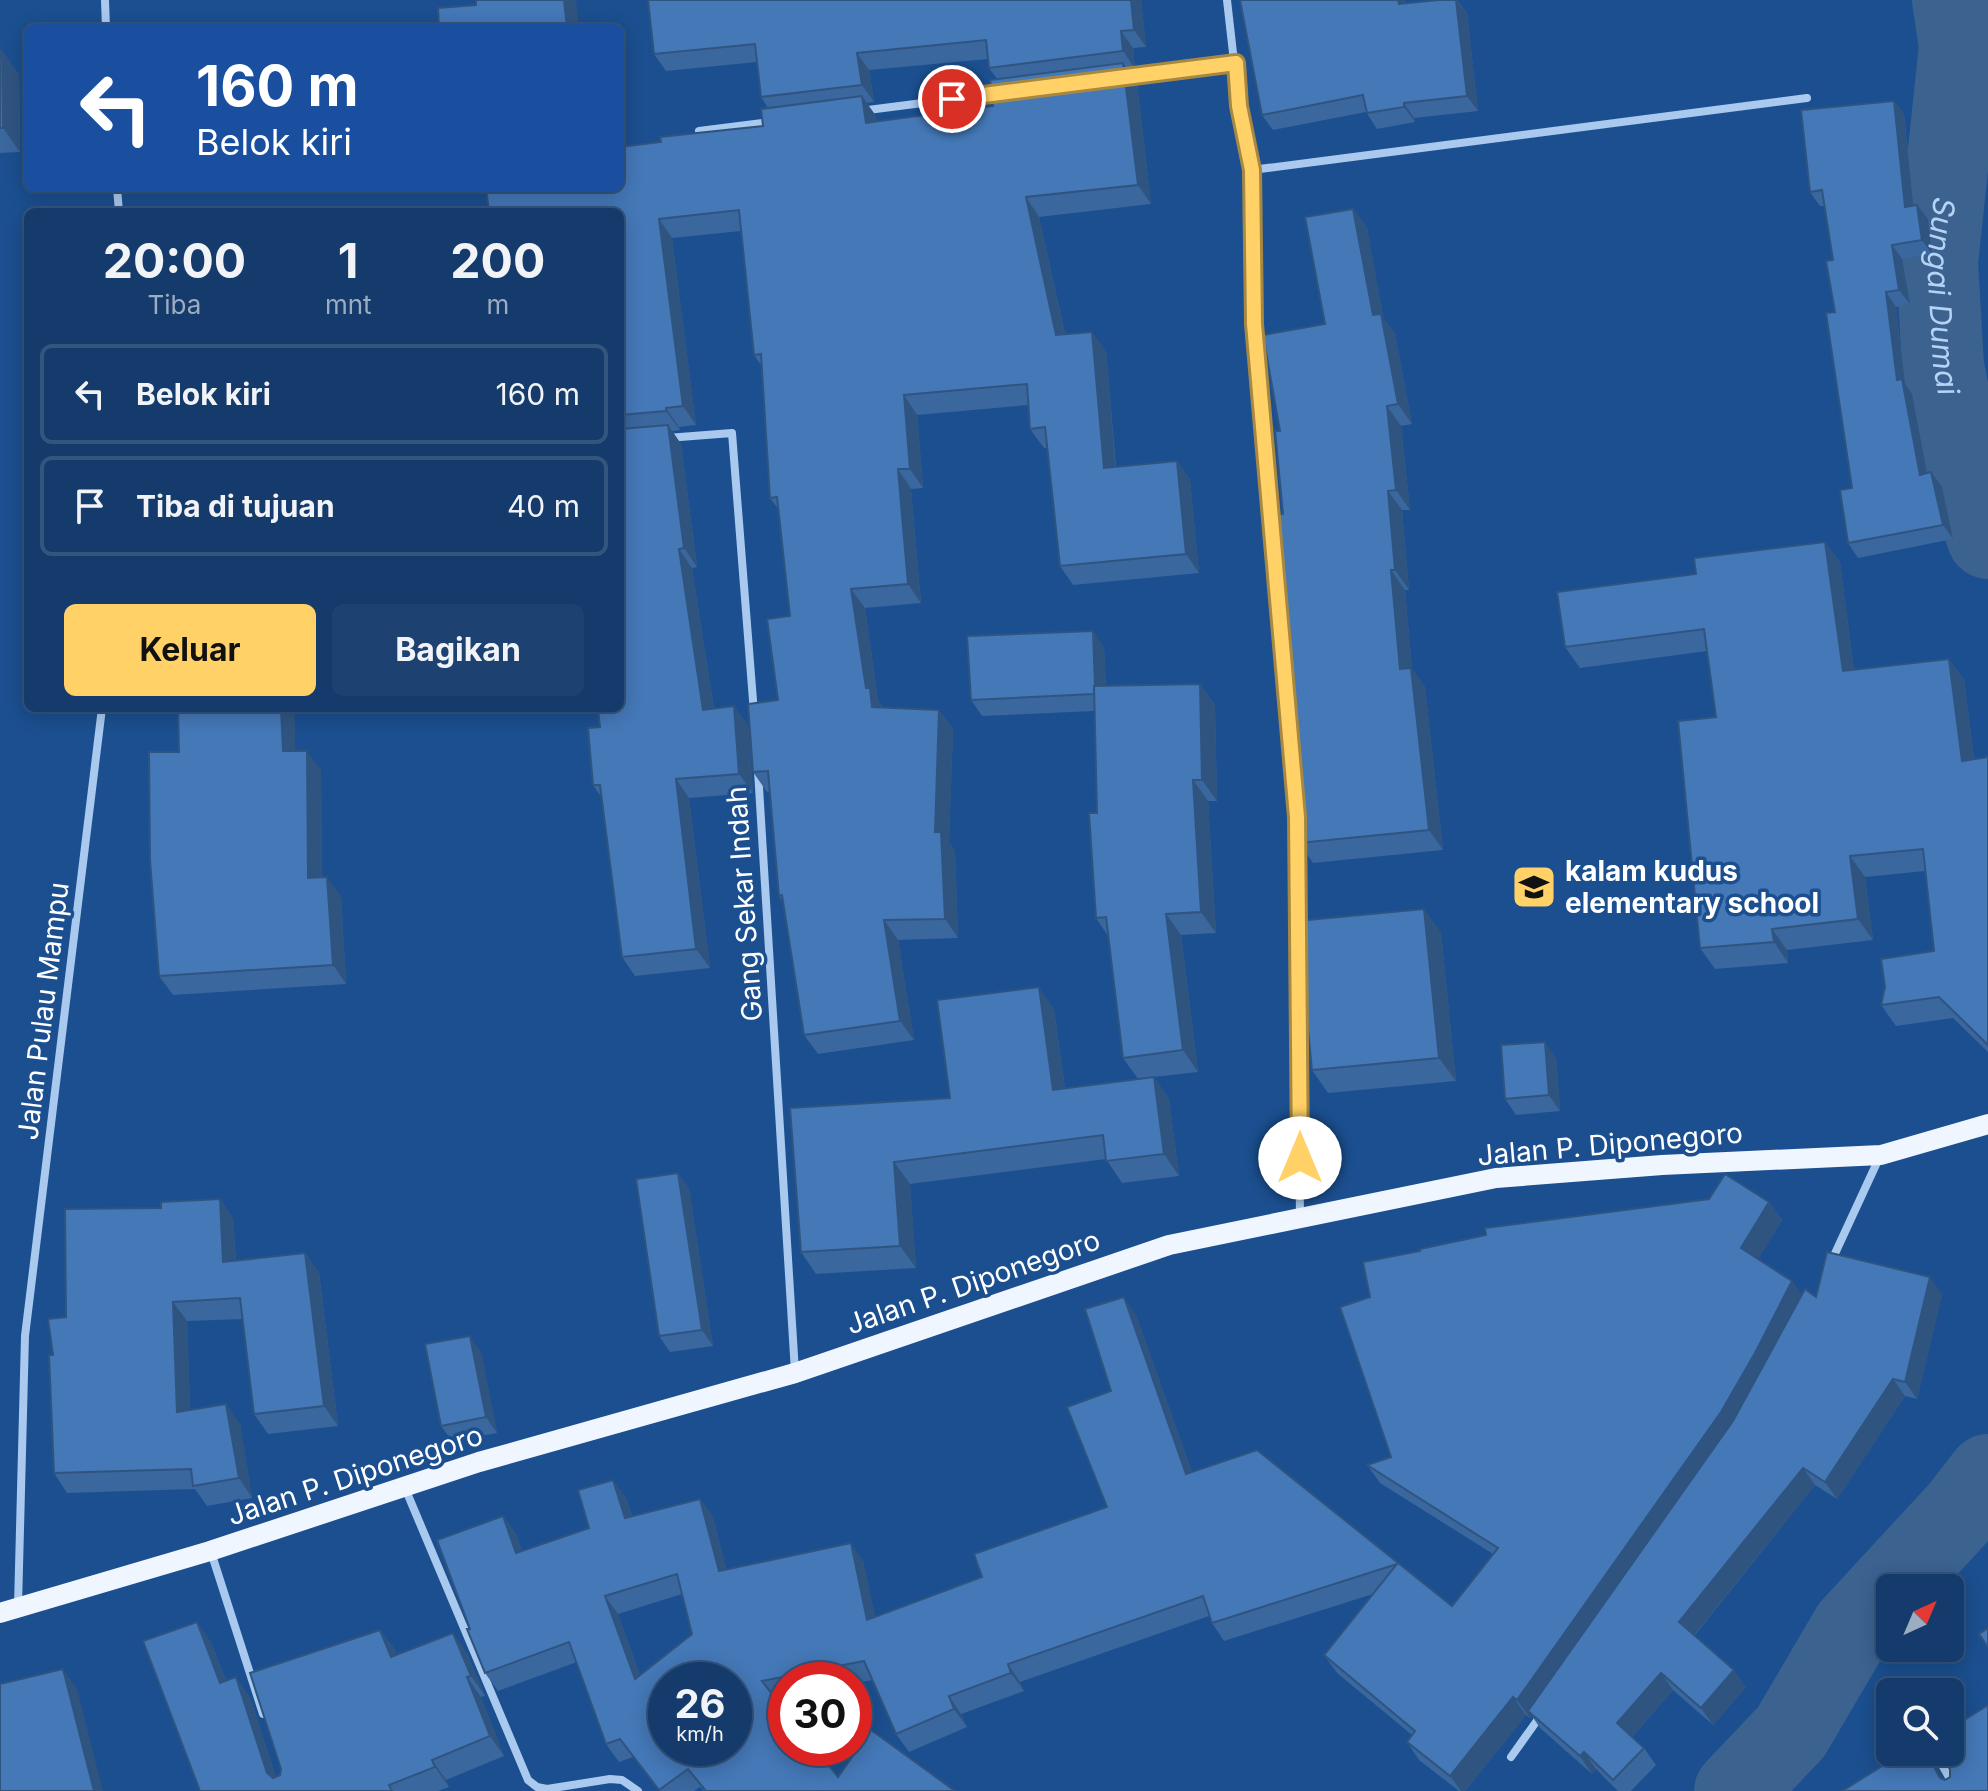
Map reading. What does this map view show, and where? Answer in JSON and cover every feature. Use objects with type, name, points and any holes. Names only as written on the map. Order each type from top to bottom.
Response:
[{"type":"main road","name":"Jalan P. Diponegoro","points":[[9,1611],[210,1551],[479,1462],[795,1373],[1169,1245],[1496,1178],[1662,1165],[1881,1155],[1988,1124]]},
{"type":"street","points":[[105,0],[106,24]]},
{"type":"street","points":[[1227,0],[1239,106],[1252,170],[1254,324],[1279,610]]},
{"type":"street","points":[[1110,79],[1236,63]]},
{"type":"street","points":[[857,111],[1015,91]]},
{"type":"street","points":[[1252,170],[1807,98]]},
{"type":"street","points":[[699,131],[778,121]]},
{"type":"street","points":[[662,439],[732,433],[754,719]]},
{"type":"street","name":"Jalan Pulau Mampu","points":[[9,1611],[25,1336],[102,712]]},
{"type":"street","name":"Gang Sekar Indah","points":[[758,766],[795,1373]]},
{"type":"street","points":[[1295,801],[1300,1219]]},
{"type":"street","points":[[1830,1264],[1881,1155]]},
{"type":"street","points":[[405,1487],[528,1780],[537,1787],[547,1789],[610,1779],[622,1780],[638,1791]]},
{"type":"street","points":[[210,1551],[268,1729]]},
{"type":"street","points":[[1511,1757],[1547,1706]]},
{"type":"street","points":[[1943,1766],[1957,1791]]},
{"type":"building","points":[[476,0],[564,0],[567,24],[439,24],[438,8],[476,5]]},
{"type":"building","points":[[648,0],[1131,0],[1134,30],[1121,31],[1123,51],[989,68],[986,40],[857,53],[862,85],[761,97],[755,44],[654,54]]},
{"type":"building","points":[[1240,0],[1398,0],[1399,4],[1456,0],[1467,96],[1404,103],[1404,107],[1367,113],[1363,95],[1262,115]]},
{"type":"building","points":[[2,51],[3,128],[0,128]]},
{"type":"building","points":[[1123,63],[1138,185],[1026,197],[1056,335],[1092,332],[1104,468],[1177,461],[1186,554],[1060,566],[1045,427],[1030,429],[1027,384],[904,395],[910,469],[898,469],[908,584],[851,589],[866,688],[870,688],[872,707],[939,710],[935,832],[941,832],[945,919],[884,920],[900,1021],[804,1035],[782,895],[779,896],[768,771],[753,772],[748,704],[778,700],[767,619],[790,616],[777,497],[770,498],[761,354],[754,355],[739,210],[659,219],[683,406],[666,408],[666,411],[624,415],[624,208],[488,208],[486,192],[624,192],[624,147],[661,142],[660,137],[763,126],[761,109],[862,96],[866,123],[993,106],[990,80]]},
{"type":"building","points":[[1894,101],[1905,207],[1917,205],[1922,240],[1892,245],[1899,290],[1886,292],[1897,380],[1902,379],[1920,475],[1931,472],[1943,525],[1848,543],[1840,490],[1852,488],[1826,313],[1835,312],[1826,261],[1833,260],[1822,190],[1810,192],[1801,110]]},
{"type":"building","points":[[1353,209],[1373,315],[1381,314],[1398,404],[1387,406],[1396,490],[1388,491],[1395,570],[1391,570],[1400,669],[1411,668],[1429,830],[1299,843],[1275,597],[1284,596],[1276,515],[1283,514],[1275,431],[1280,431],[1263,335],[1325,324],[1305,217]]},
{"type":"building","points":[[668,425],[684,548],[679,549],[703,710],[734,706],[739,774],[676,779],[696,949],[622,957],[600,785],[593,785],[588,728],[600,727],[598,712],[624,712],[624,429]]},
{"type":"building","points":[[1825,542],[1843,671],[1949,659],[1962,761],[1988,757],[1988,1045],[1939,997],[1881,1005],[1885,987],[1881,959],[1934,951],[1923,849],[1850,856],[1858,919],[1772,929],[1774,942],[1700,948],[1678,721],[1716,717],[1704,629],[1565,647],[1557,592],[1696,574],[1694,558]]},
{"type":"building","points":[[1093,631],[1094,694],[971,700],[967,636]]},
{"type":"building","points":[[1200,684],[1202,780],[1193,780],[1201,912],[1166,914],[1183,1050],[1123,1058],[1106,917],[1096,918],[1089,813],[1097,813],[1094,686]]},
{"type":"building","points":[[178,712],[281,712],[283,751],[307,751],[308,878],[327,877],[333,965],[159,976],[150,860],[149,752],[179,752]]},
{"type":"building","points":[[1424,909],[1439,1058],[1312,1070],[1297,921]]},
{"type":"building","points":[[1039,987],[1053,1090],[1154,1077],[1164,1154],[1106,1161],[1103,1135],[894,1162],[900,1246],[801,1252],[790,1108],[950,1098],[937,1000]]},
{"type":"building","points":[[1545,1042],[1549,1095],[1505,1099],[1501,1045]]},
{"type":"building","points":[[678,1173],[702,1330],[659,1336],[636,1179]]},
{"type":"building","points":[[1725,1174],[1769,1202],[1741,1248],[1792,1281],[1721,1412],[1517,1700],[1513,1697],[1450,1776],[1407,1742],[1415,1731],[1324,1655],[1397,1564],[1212,1623],[1203,1596],[1008,1664],[1011,1673],[949,1696],[954,1709],[896,1734],[872,1679],[872,1662],[768,1662],[768,1680],[762,1681],[768,1689],[768,1766],[829,1766],[838,1777],[846,1766],[872,1766],[872,1731],[955,1791],[706,1791],[688,1769],[659,1790],[620,1739],[606,1744],[569,1642],[485,1673],[437,1540],[503,1516],[516,1553],[589,1528],[578,1490],[613,1480],[625,1518],[700,1499],[719,1571],[851,1543],[867,1620],[982,1577],[974,1554],[1107,1507],[1067,1407],[1111,1391],[1085,1309],[1124,1297],[1186,1474],[1257,1450],[1452,1606],[1498,1548],[1367,1465],[1391,1457],[1340,1307],[1370,1297],[1363,1262],[1486,1235],[1485,1228],[1709,1199]]},
{"type":"building","points":[[220,1199],[223,1262],[305,1253],[324,1406],[254,1414],[240,1298],[173,1302],[177,1412],[226,1404],[239,1478],[193,1486],[191,1469],[54,1473],[49,1355],[53,1355],[48,1319],[66,1317],[65,1209],[161,1208],[161,1202]]},
{"type":"building","points":[[1827,1252],[1930,1277],[1905,1382],[1893,1379],[1825,1482],[1803,1468],[1679,1622],[1734,1670],[1701,1708],[1661,1673],[1617,1723],[1644,1748],[1613,1780],[1584,1752],[1580,1756],[1528,1711],[1733,1421],[1805,1289],[1816,1297]]},
{"type":"building","points":[[470,1336],[486,1417],[441,1426],[425,1344]]},
{"type":"building","points":[[197,1622],[220,1683],[236,1677],[267,1773],[273,1778],[280,1775],[281,1769],[250,1673],[380,1630],[391,1657],[453,1633],[471,1676],[467,1677],[490,1736],[432,1760],[435,1767],[389,1785],[392,1791],[200,1791],[143,1641]]},
{"type":"building","points":[[1988,1628],[1988,1647],[1979,1634]]},
{"type":"building","points":[[63,1669],[94,1791],[0,1791],[0,1684]]},
{"type":"building","points":[[1988,1705],[1988,1791],[1842,1791],[1882,1766],[1934,1766],[1940,1778],[1945,1780],[1950,1777],[1948,1766],[1964,1766],[1964,1720]]},
{"type":"waterway","name":"Sungai Dumai","points":[[1953,0],[1960,46],[1937,263],[1943,365],[1961,463],[1988,538]]},
{"type":"waterway","name":"Sungai Dumai","points":[[1735,1791],[1791,1732],[1852,1628],[1961,1510],[1988,1475]]},
{"type":"place","name":"kalam kudus elementary school","points":[[1534,887]]},
{"type":"route","points":[[952,99],[1236,63],[1239,106],[1252,170],[1254,324],[1297,817],[1300,1158]]}]
